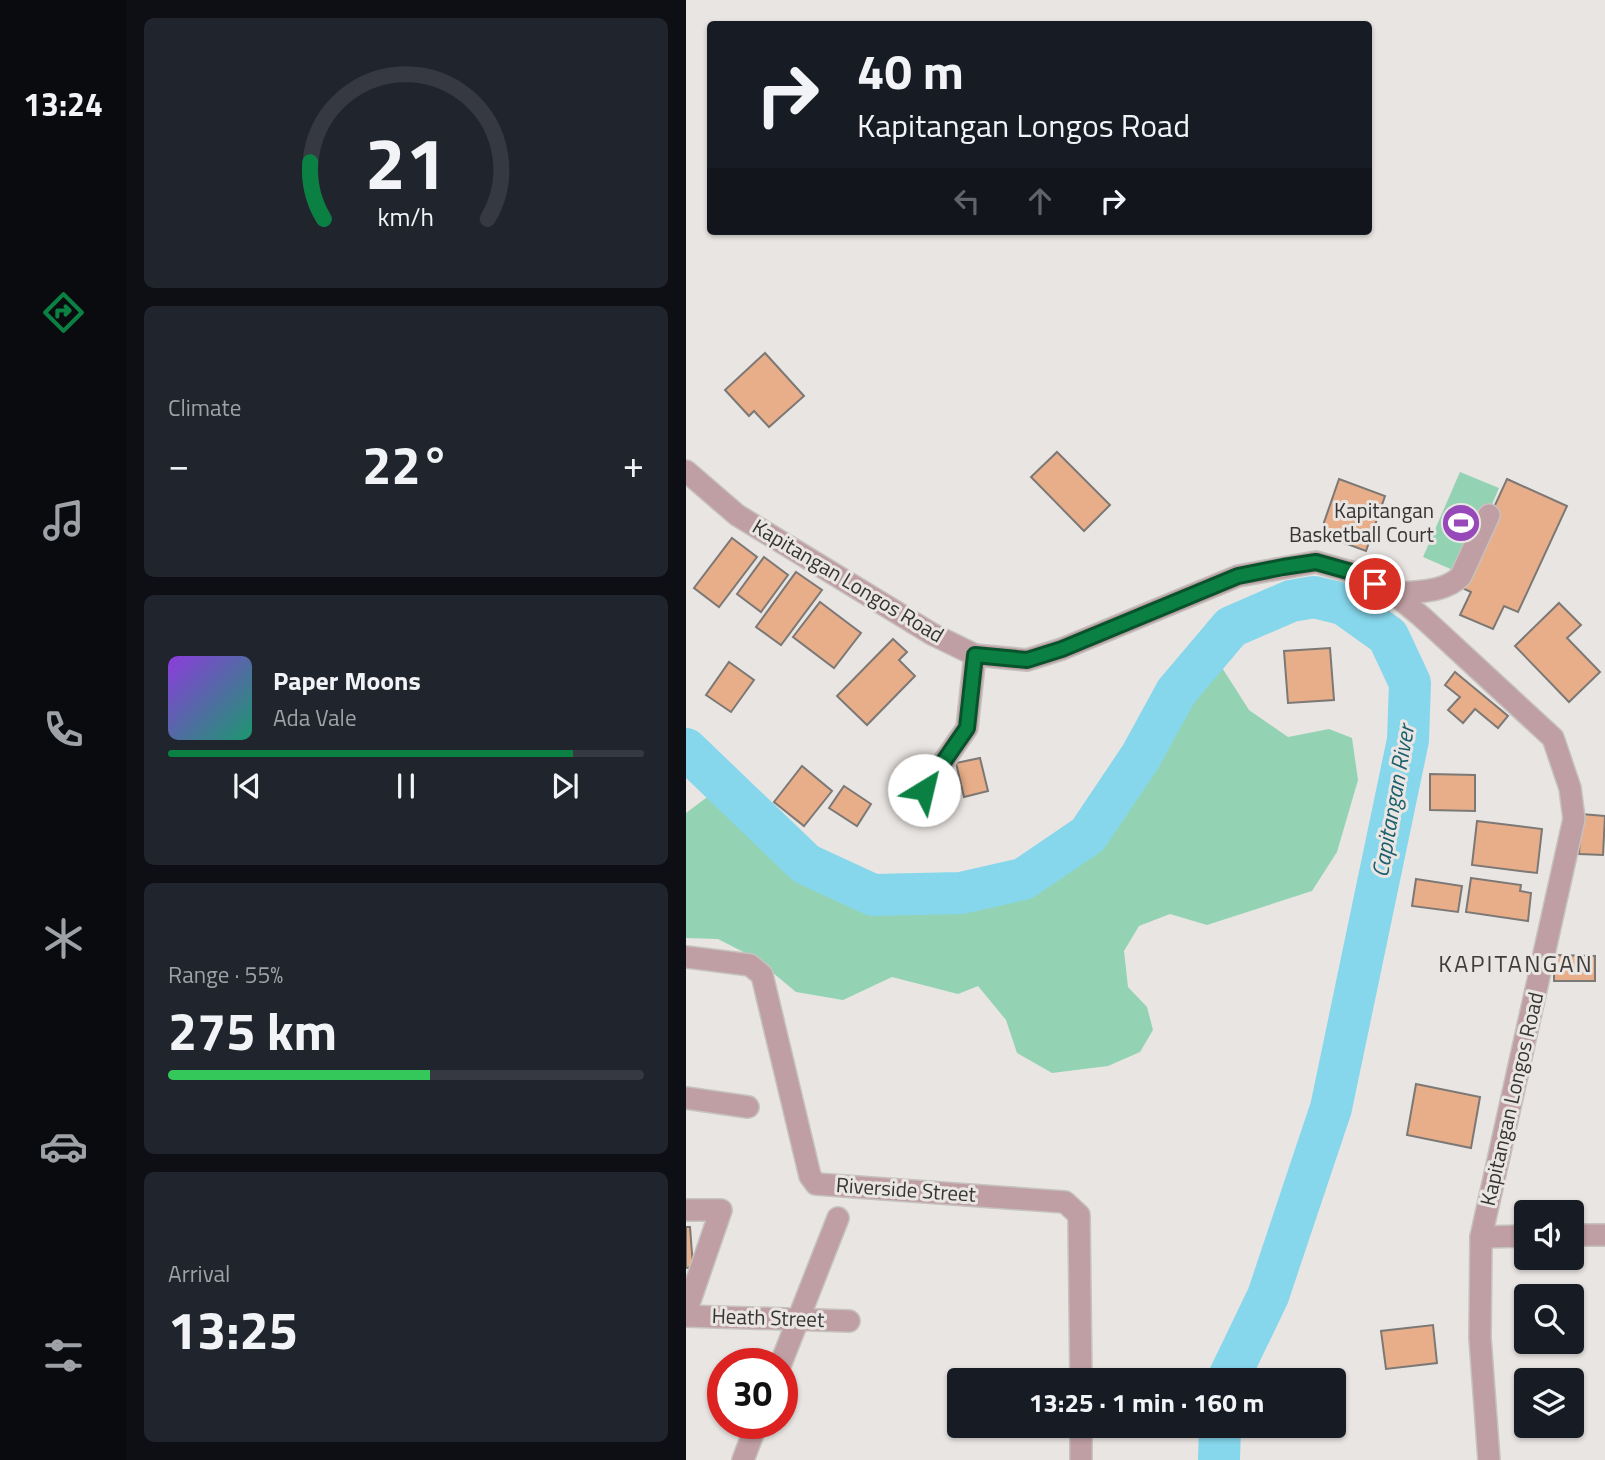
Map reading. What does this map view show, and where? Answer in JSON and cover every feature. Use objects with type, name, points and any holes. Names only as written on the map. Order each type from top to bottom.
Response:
[{"type":"street","name":"Kapitangan Longos Road","points":[[686,471],[737,515],[932,634],[975,655],[1027,660],[1062,649],[1238,576],[1316,562],[1355,573],[1394,594],[1553,738],[1570,788],[1574,819],[1481,1237],[1480,1338],[1489,1460]]},
{"type":"street","points":[[1394,594],[1447,588],[1455,582],[1461,576],[1489,515]]},
{"type":"street","points":[[924,790],[967,728],[975,655]]},
{"type":"street","name":"Riverside Street","points":[[686,957],[750,965],[762,975],[810,1176],[816,1184],[1065,1202],[1079,1215],[1080,1368]]},
{"type":"street","points":[[686,1098],[748,1107]]},
{"type":"street","points":[[686,1210],[722,1210],[686,1314]]},
{"type":"street","points":[[787,1348],[838,1217]]},
{"type":"street","points":[[1584,1235],[1605,1234]]},
{"type":"street","points":[[1481,1237],[1514,1236]]},
{"type":"street","name":"Heath Street","points":[[686,1314],[849,1321]]},
{"type":"street","points":[[1081,1438],[1081,1460]]},
{"type":"street","points":[[743,1460],[751,1439]]},
{"type":"green space","name":"Kapitangan Basketball Court","points":[[1460,472],[1499,488],[1462,574],[1423,557]]},
{"type":"green space","points":[[1219,663],[1249,710],[1288,737],[1329,729],[1352,738],[1358,780],[1337,852],[1312,891],[1207,925],[1170,914],[1139,926],[1124,951],[1128,987],[1147,1007],[1153,1030],[1140,1052],[1108,1066],[1052,1073],[1017,1053],[1006,1020],[978,986],[958,994],[892,977],[843,1000],[796,992],[755,958],[718,939],[686,938],[686,813],[710,795],[797,839],[869,883],[951,896],[1039,862],[1149,748],[1195,667]]},
{"type":"building","points":[[765,353],[804,396],[769,427],[754,411],[749,416],[725,390]]},
{"type":"building","points":[[1057,452],[1110,505],[1084,531],[1031,477]]},
{"type":"building","points":[[1339,479],[1385,496],[1366,551],[1320,534]]},
{"type":"building","points":[[1507,479],[1567,506],[1518,612],[1504,606],[1493,629],[1460,615],[1471,592],[1458,586]]},
{"type":"building","points":[[732,538],[757,557],[719,607],[694,588]]},
{"type":"building","points":[[764,557],[788,575],[761,612],[737,594]]},
{"type":"building","points":[[796,572],[822,590],[781,645],[756,627]]},
{"type":"building","points":[[820,602],[861,633],[834,668],[793,637]]},
{"type":"building","points":[[1559,603],[1581,625],[1567,638],[1600,672],[1569,702],[1515,646]]},
{"type":"building","points":[[893,639],[907,652],[899,660],[915,676],[867,725],[837,696]]},
{"type":"building","points":[[1330,648],[1334,700],[1288,703],[1284,651]]},
{"type":"building","points":[[729,662],[754,680],[731,712],[706,695]]},
{"type":"building","points":[[1455,672],[1508,716],[1498,728],[1475,709],[1463,723],[1448,710],[1460,697],[1445,685]]},
{"type":"building","points":[[980,758],[988,791],[964,797],[956,763]]},
{"type":"building","points":[[802,766],[832,791],[804,826],[774,802]]},
{"type":"building","points":[[1430,774],[1475,775],[1475,811],[1430,810]]},
{"type":"building","points":[[844,786],[871,804],[857,826],[829,808]]},
{"type":"building","points":[[1581,814],[1605,816],[1603,855],[1579,854]]},
{"type":"building","points":[[1477,821],[1542,829],[1537,873],[1472,865]]},
{"type":"building","points":[[1471,878],[1521,885],[1520,891],[1531,893],[1528,921],[1466,912]]},
{"type":"building","points":[[1416,879],[1462,886],[1458,912],[1412,906]]},
{"type":"building","points":[[1554,955],[1595,956],[1595,981],[1554,981]]},
{"type":"building","points":[[1416,1084],[1480,1097],[1471,1148],[1407,1135]]},
{"type":"building","points":[[686,1227],[690,1227],[693,1267],[686,1268]]},
{"type":"building","points":[[1433,1325],[1437,1363],[1386,1369],[1381,1331]]},
{"type":"waterway","name":"Capitangan River","points":[[686,749],[806,864],[873,895],[961,893],[1023,879],[1088,835],[1141,756],[1176,692],[1231,627],[1291,601],[1314,597],[1343,604],[1388,636],[1410,683],[1408,740],[1331,1108],[1268,1296],[1233,1368]]},
{"type":"waterway","name":"Capitangan River","points":[[1219,1460],[1220,1438]]},
{"type":"place","name":"Kapitangan Basketball Court","points":[[1461,523]]},
{"type":"district","name":"KAPITANGAN","points":[[1516,964]]},
{"type":"route","points":[[924,790],[967,728],[975,655],[1027,660],[1062,649],[1238,576],[1283,567],[1316,562],[1355,573],[1375,584]]}]
